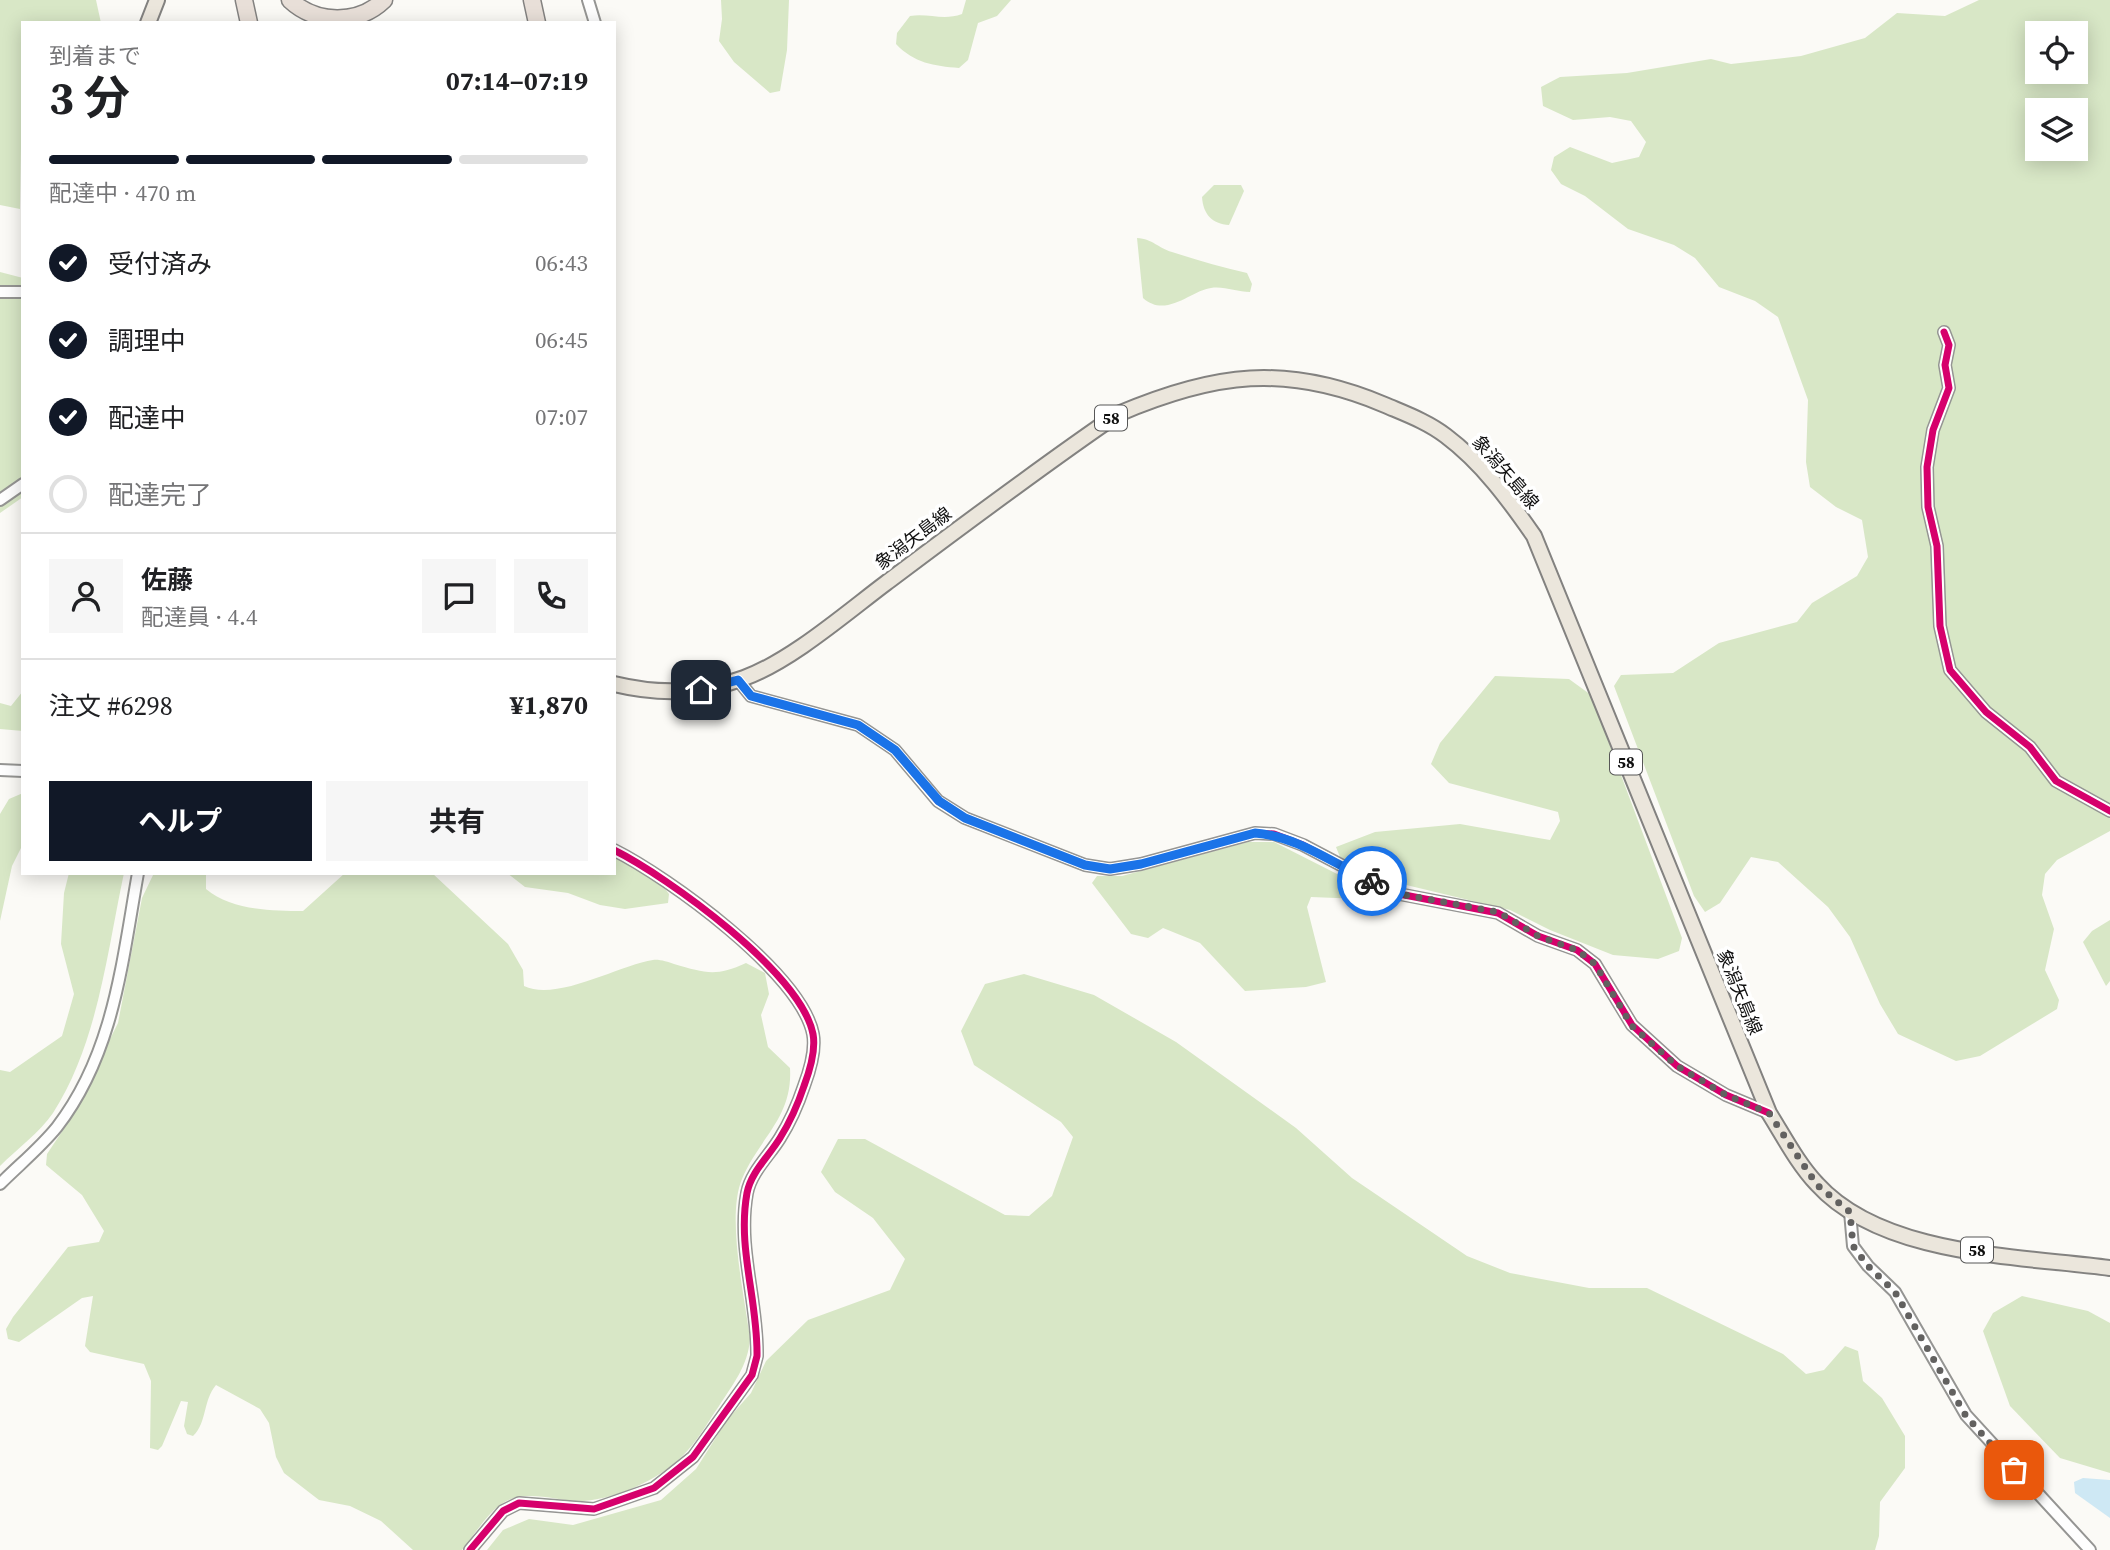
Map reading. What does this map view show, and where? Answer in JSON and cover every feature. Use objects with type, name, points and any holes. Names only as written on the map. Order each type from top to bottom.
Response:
[{"type":"highway","points":[[244,0],[249,21]]},
{"type":"highway","points":[[290,0],[314,15],[332,19],[366,13],[384,0]]},
{"type":"highway","points":[[532,0],[537,21]]},
{"type":"main road","points":[[149,21],[157,0]]},
{"type":"main road","name":"象潟矢島線","points":[[616,684],[650,692],[686,692],[738,680],[811,639],[1118,414],[1164,394],[1210,382],[1280,378],[1342,389],[1397,410],[1445,435],[1462,450],[1511,503],[1534,536],[1769,1113],[1817,1185],[1850,1212],[1887,1231],[1929,1242],[2110,1268]]},
{"type":"street","points":[[588,0],[594,21]]},
{"type":"street","points":[[0,292],[21,292]]},
{"type":"street","points":[[1944,332],[1949,345],[1945,365],[1949,388],[1933,430],[1927,467],[1928,507],[1937,546],[1940,626],[1950,670],[1986,712],[2030,747],[2056,781],[2110,811]]},
{"type":"street","points":[[0,500],[21,485]]},
{"type":"street","points":[[738,680],[751,696],[858,725],[895,750],[939,801],[965,818],[1085,865],[1110,869],[1141,864],[1255,833],[1274,834],[1303,845],[1394,893],[1498,912],[1538,936],[1577,950],[1595,964],[1632,1026],[1677,1066],[1726,1095],[1769,1113]]},
{"type":"street","points":[[0,770],[21,771]]},
{"type":"street","points":[[470,1550],[503,1511],[519,1503],[594,1509],[654,1488],[693,1457],[752,1375],[757,1356],[743,1232],[748,1189],[793,1116],[806,1083],[814,1046],[813,1033],[805,1010],[738,936],[644,864],[616,851]]},
{"type":"street","points":[[0,1184],[56,1128],[94,1065],[114,1011],[138,875]]},
{"type":"street","points":[[1850,1212],[1853,1246],[1868,1266],[1895,1292],[1966,1416],[2090,1550]]},
{"type":"street","points":[[2070,1531],[2076,1550]]},
{"type":"green space","points":[[0,0],[96,0],[101,21],[21,21],[20,209],[0,205]]},
{"type":"green space","points":[[721,0],[789,0],[787,50],[780,91],[770,93],[734,62],[719,41]]},
{"type":"green space","points":[[966,0],[1011,0],[997,16],[978,23],[968,60],[959,68],[925,62],[896,44],[897,33],[910,16],[949,17],[962,14]]},
{"type":"green space","points":[[1979,0],[2110,0],[2110,831],[2057,860],[2045,874],[2042,895],[2054,929],[2045,970],[2059,1000],[2057,1009],[1980,1056],[1956,1061],[1898,1034],[1880,1004],[1850,937],[1828,907],[1778,862],[1751,857],[1720,903],[1705,912],[1694,896],[1614,686],[1621,675],[1673,673],[1719,643],[1797,622],[1812,603],[1857,576],[1868,557],[1862,520],[1836,507],[1810,487],[1806,462],[1808,400],[1778,317],[1755,301],[1719,287],[1695,258],[1674,245],[1628,229],[1585,196],[1561,184],[1551,170],[1554,157],[1570,147],[1612,163],[1639,157],[1646,142],[1631,121],[1610,117],[1573,120],[1543,106],[1541,87],[1560,77],[1627,73],[1711,59],[1731,64],[1801,56],[1865,38],[1897,13],[1945,16]]},
{"type":"green space","points":[[1214,185],[1241,185],[1244,191],[1229,225],[1213,220],[1204,208],[1202,197]]},
{"type":"green space","points":[[1137,238],[1172,252],[1247,273],[1252,284],[1250,292],[1211,288],[1170,305],[1152,304],[1143,298]]},
{"type":"green space","points":[[0,272],[21,277],[21,498],[0,513]]},
{"type":"green space","points":[[1495,676],[1569,679],[1591,695],[1682,938],[1679,951],[1658,959],[1613,955],[1550,930],[1510,910],[1398,883],[1340,857],[1336,847],[1375,832],[1460,824],[1550,840],[1560,821],[1558,812],[1449,783],[1431,764],[1440,743]]},
{"type":"green space","points":[[21,694],[21,731],[0,729],[0,703],[11,706]]},
{"type":"green space","points":[[21,794],[21,848],[12,866],[0,921],[0,814],[9,799]]},
{"type":"green space","points":[[1248,842],[1274,842],[1347,879],[1364,894],[1361,899],[1311,897],[1307,907],[1326,982],[1306,987],[1245,991],[1200,943],[1163,928],[1148,938],[1131,934],[1092,883],[1097,876],[1122,876]]},
{"type":"green space","points":[[616,857],[663,886],[669,894],[668,903],[625,909],[600,905],[568,893],[525,887],[510,875],[616,875]]},
{"type":"green space","points":[[68,875],[124,875],[99,996],[81,1057],[48,1120],[0,1166],[0,1070],[10,1072],[62,1036],[74,994],[61,944],[64,893]]},
{"type":"green space","points":[[153,875],[206,875],[206,889],[227,901],[265,910],[303,911],[343,875],[434,875],[508,944],[523,970],[524,986],[538,990],[570,986],[655,960],[710,972],[746,963],[765,973],[769,994],[761,1015],[768,1047],[790,1068],[786,1101],[781,1114],[749,1165],[738,1195],[736,1236],[750,1339],[749,1349],[734,1382],[696,1440],[678,1460],[654,1477],[612,1496],[584,1501],[531,1496],[514,1498],[492,1513],[462,1550],[413,1550],[381,1521],[350,1506],[319,1500],[284,1473],[276,1457],[269,1423],[260,1409],[216,1385],[209,1397],[201,1425],[193,1436],[187,1434],[184,1426],[188,1402],[181,1401],[162,1446],[158,1450],[150,1448],[151,1381],[144,1364],[90,1352],[85,1346],[93,1296],[82,1298],[19,1342],[8,1339],[6,1329],[13,1317],[68,1247],[99,1242],[104,1231],[82,1195],[46,1165],[47,1154],[69,1121],[118,1023],[142,898]]},
{"type":"green space","points":[[2110,920],[2110,981],[2106,986],[2083,942],[2092,931]]},
{"type":"green space","points":[[1024,974],[1094,995],[1176,1042],[1296,1128],[1352,1178],[1467,1256],[1510,1273],[1589,1288],[1647,1288],[1783,1354],[1806,1374],[1824,1370],[1845,1346],[1858,1351],[1863,1381],[1882,1398],[1905,1436],[1905,1468],[1880,1502],[1879,1536],[1875,1550],[487,1550],[503,1530],[529,1519],[573,1525],[661,1500],[696,1469],[727,1420],[751,1393],[766,1361],[808,1320],[890,1290],[905,1259],[873,1218],[835,1192],[821,1172],[838,1139],[865,1139],[1005,1215],[1029,1216],[1052,1196],[1073,1137],[1061,1122],[974,1065],[961,1031],[985,984]]},
{"type":"green space","points":[[2022,1296],[2088,1311],[2110,1323],[2110,1473],[2060,1458],[2010,1406],[1983,1331],[1993,1313]]},
{"type":"water","points":[[2083,1478],[2110,1480],[2110,1518],[2075,1493],[2074,1482]]},
{"type":"cycle path","points":[[1944,332],[1949,345],[1945,365],[1949,388],[1933,430],[1927,467],[1928,507],[1937,546],[1940,626],[1950,670],[1986,712],[2030,747],[2056,781],[2110,811]]},
{"type":"cycle path","points":[[738,680],[751,696],[858,725],[895,750],[938,801],[965,818],[1085,865],[1110,869],[1141,864],[1255,833],[1274,834],[1303,845],[1394,893],[1498,913],[1538,936],[1577,950],[1595,964],[1632,1025],[1677,1066],[1726,1095],[1769,1113]]},
{"type":"cycle path","points":[[470,1550],[503,1511],[519,1503],[594,1509],[654,1488],[693,1457],[752,1375],[757,1356],[744,1234],[747,1193],[752,1178],[780,1138],[796,1106],[812,1060],[813,1034],[803,1010],[784,983],[759,956],[698,904],[616,851]]},
{"type":"way so far","points":[[1372,881],[1394,893],[1498,912],[1538,936],[1577,950],[1595,964],[1632,1026],[1677,1066],[1726,1095],[1769,1113],[1817,1185],[1850,1212],[1849,1230],[1853,1246],[1868,1266],[1895,1292],[1966,1416],[2014,1470]]},
{"type":"route","points":[[701,690],[738,680],[751,696],[858,725],[895,750],[939,801],[965,818],[1058,857],[1085,865],[1110,869],[1141,864],[1255,833],[1274,834],[1303,845],[1343,869],[1372,881]]}]
